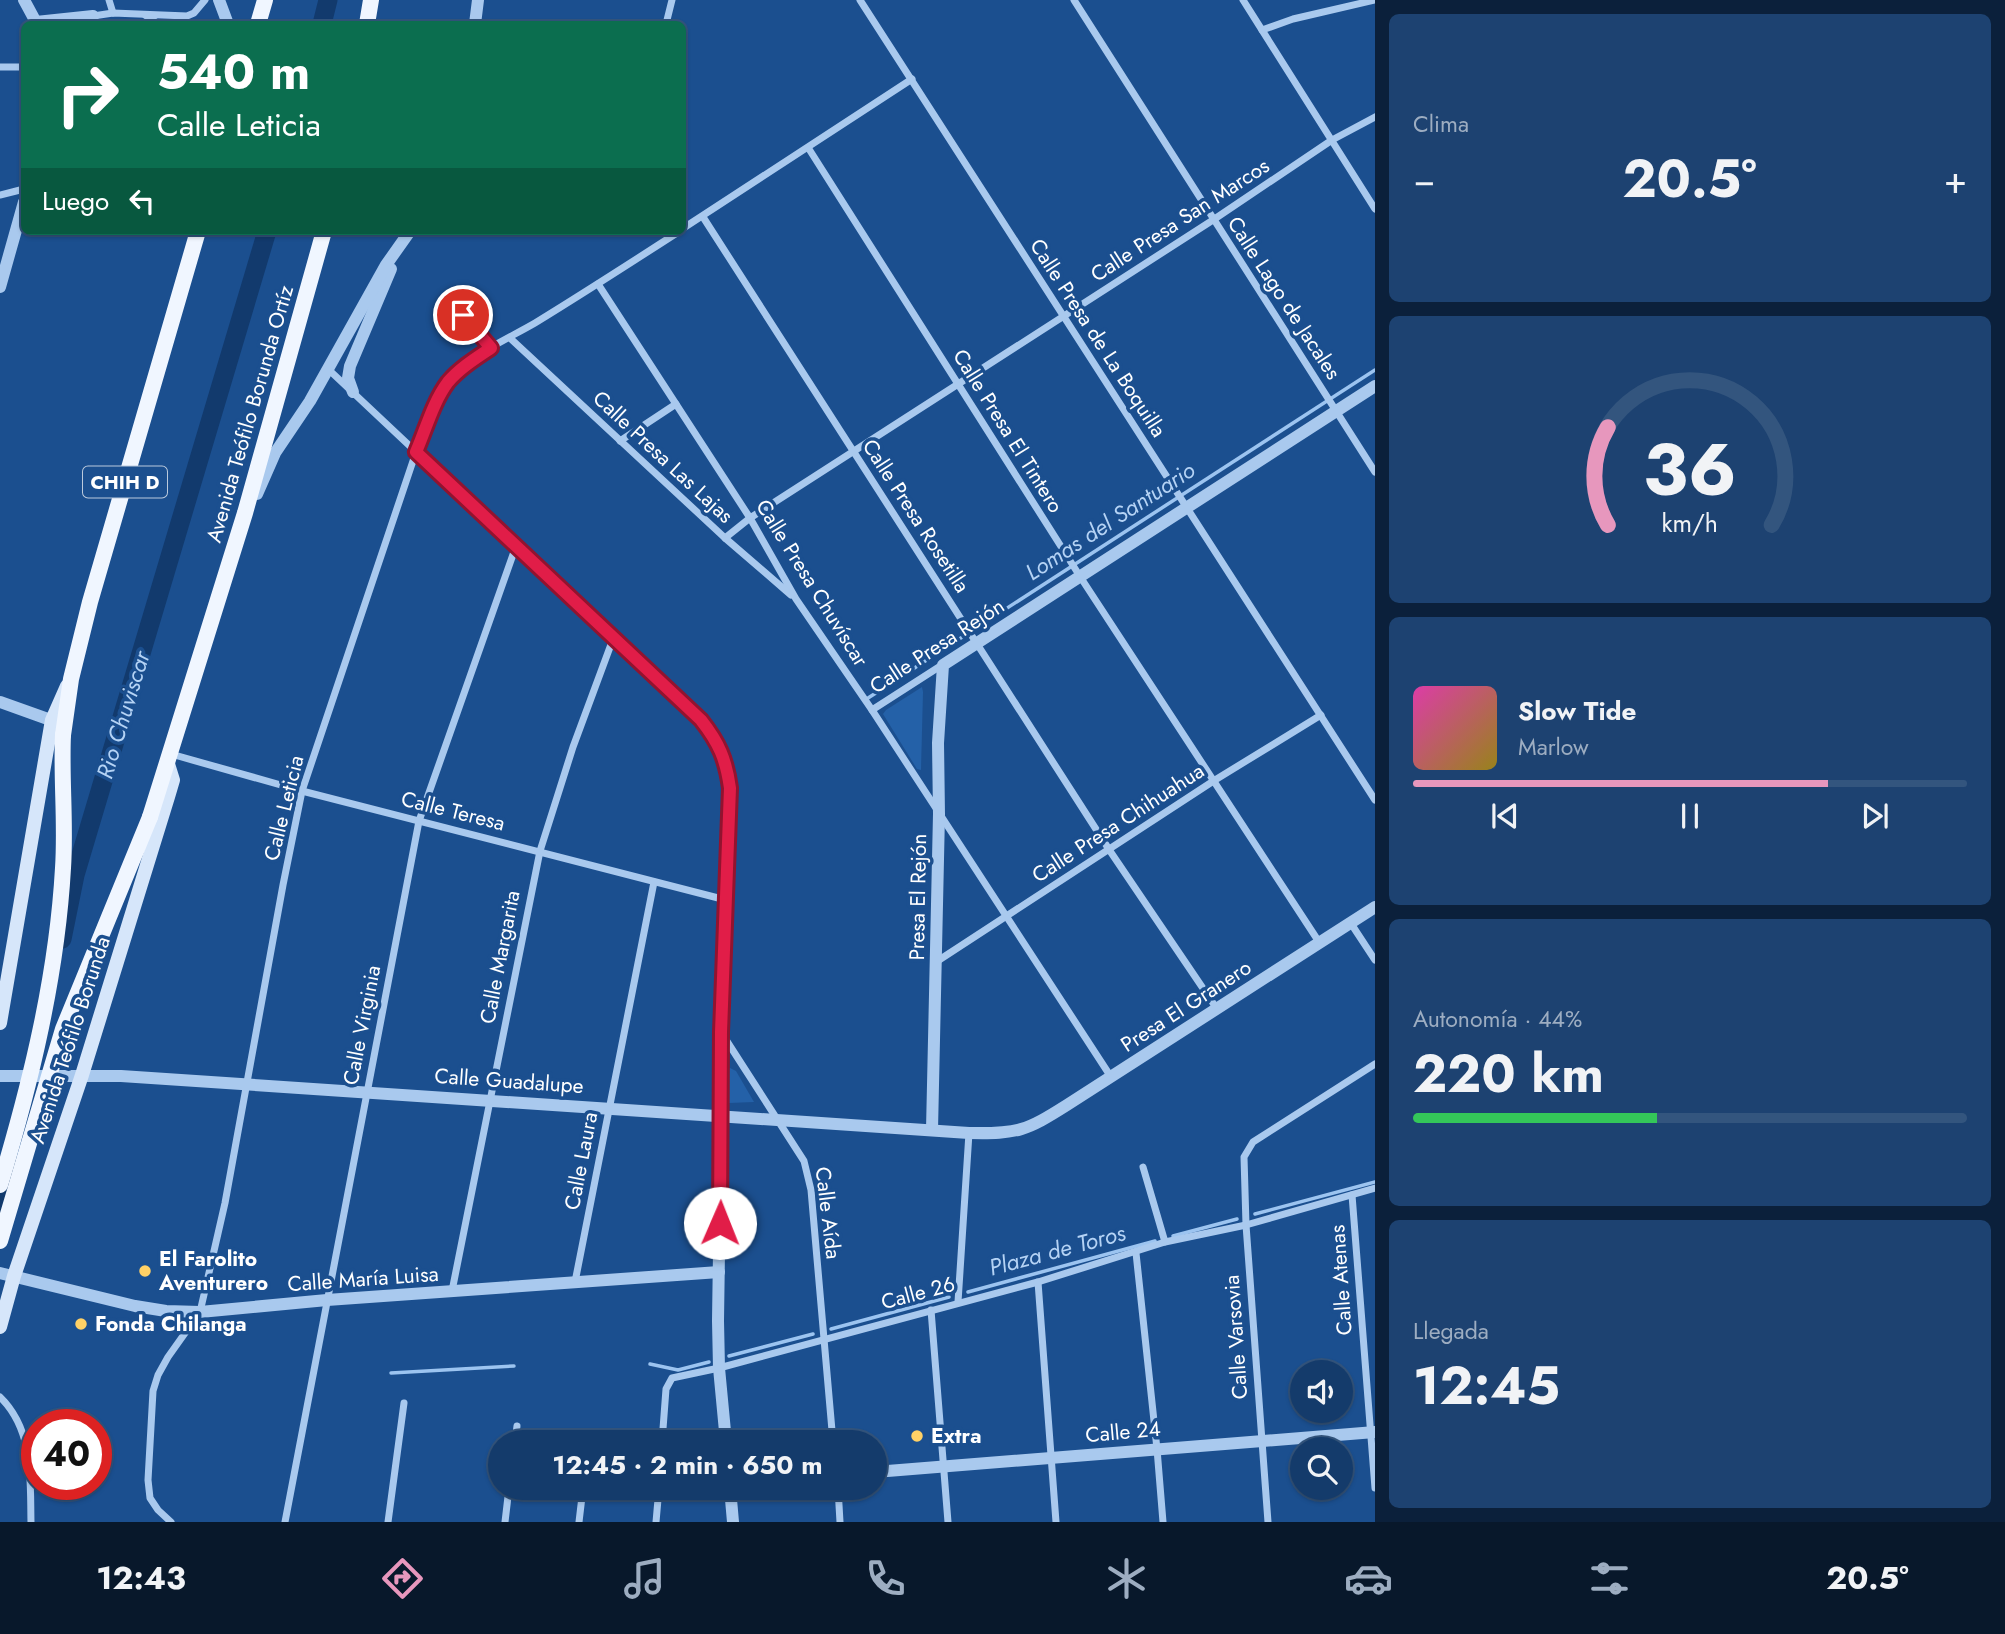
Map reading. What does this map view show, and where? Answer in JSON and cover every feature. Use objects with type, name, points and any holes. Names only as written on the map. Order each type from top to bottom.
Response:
[{"type":"main road","points":[[259,21],[265,0]]},
{"type":"main road","points":[[368,21],[371,0]]},
{"type":"main road","name":"CHIH D","points":[[0,1185],[30,1078],[54,951],[64,865],[60,727],[90,602],[197,235]]},
{"type":"main road","name":"Avenida Teófilo Borunda Ortíz","points":[[215,608],[245,513],[323,235]]},
{"type":"main road","name":"Avenida Teófilo Borunda","points":[[0,1241],[63,1029],[150,817],[215,608]]},
{"type":"main road","points":[[0,1023],[60,727]]},
{"type":"main road","name":"Avenida Teófilo Borunda","points":[[0,1327],[9,1275],[82,1075],[168,797],[173,780],[169,759]]},
{"type":"street","points":[[24,0],[35,21]]},
{"type":"street","points":[[109,0],[113,13]]},
{"type":"street","points":[[71,21],[89,20],[113,13],[187,16],[194,13],[205,0]]},
{"type":"street","points":[[219,0],[227,21]]},
{"type":"street","points":[[475,21],[478,0]]},
{"type":"street","points":[[667,21],[672,0]]},
{"type":"street","name":"Calle Presa de La Boquilla","points":[[860,0],[1375,800]]},
{"type":"street","name":"Calle Lago de Jacales","points":[[1074,0],[1375,472]]},
{"type":"street","points":[[1243,0],[1375,209]]},
{"type":"street","points":[[1262,30],[1293,19],[1375,0]]},
{"type":"street","points":[[141,13],[154,21]]},
{"type":"street","points":[[0,66],[21,67]]},
{"type":"street","name":"Calle Leticia","points":[[686,227],[809,149],[912,79]]},
{"type":"street","name":"Calle Presa San Marcos","points":[[725,538],[750,518],[1213,220],[1332,140],[1375,117]]},
{"type":"street","name":"Calle Presa El Tintero","points":[[809,149],[1081,578],[1319,942]]},
{"type":"street","points":[[0,195],[21,190]]},
{"type":"street","points":[[0,287],[21,213]]},
{"type":"street","name":"Calle Presa Rosetilla","points":[[703,216],[1110,850],[1217,1009]]},
{"type":"street","name":"Calle Leticia","points":[[200,1312],[225,1203],[302,792],[416,452],[438,398],[464,367],[491,348],[673,235]]},
{"type":"street","points":[[215,608],[226,596],[258,493],[275,453],[406,236]]},
{"type":"street","points":[[353,392],[348,378],[350,366],[406,236]]},
{"type":"street","name":"Calle Presa Chuvíscar","points":[[598,284],[750,518],[796,599],[872,710],[1111,1077]]},
{"type":"street","points":[[449,299],[491,348]]},
{"type":"street","name":"Calle Presa Las Lajas","points":[[510,338],[725,538],[796,599]]},
{"type":"street","points":[[328,369],[701,720],[719,744],[730,788],[721,1032],[719,1272],[719,1367],[725,1430]]},
{"type":"street","name":"Calle Presa Rejón","points":[[872,710],[1081,578],[1375,386]]},
{"type":"street","points":[[620,442],[676,404]]},
{"type":"street","name":"Calle Virginia","points":[[285,1522],[419,821],[516,546]]},
{"type":"street","name":"Calle Margarita","points":[[452,1291],[540,851],[573,747],[613,639]]},
{"type":"street","name":"Presa El Rejón","points":[[932,1130],[939,814],[938,743],[943,665]]},
{"type":"street","points":[[0,702],[60,727]]},
{"type":"street","name":"Calle Presa Chihuahua","points":[[935,962],[1215,780],[1321,715]]},
{"type":"street","name":"Calle Teresa","points":[[169,759],[726,900]]},
{"type":"street","name":"Calle Laura","points":[[576,1282],[654,882]]},
{"type":"street","name":"Presa El Granero","points":[[1015,1133],[1035,1125],[1375,907]]},
{"type":"street","points":[[1350,922],[1375,960]]},
{"type":"street","name":"Calle Aída","points":[[721,1032],[804,1161],[811,1190],[832,1430]]},
{"type":"street","name":"Calle Varsovia","points":[[1268,1522],[1246,1224],[1244,1157],[1253,1142],[1375,1064]]},
{"type":"street","name":"Calle Guadalupe","points":[[0,1076],[82,1075],[246,1083],[969,1133],[1015,1133]]},
{"type":"street","points":[[958,1302],[969,1133]]},
{"type":"street","points":[[1143,1167],[1165,1242]]},
{"type":"street","name":"Calle 26","points":[[663,1430],[666,1389],[672,1378],[1038,1282],[1165,1242],[1246,1224],[1375,1188]]},
{"type":"street","name":"Calle Atenas","points":[[1352,1195],[1373,1432],[1375,1488]]},
{"type":"street","points":[[1136,1253],[1163,1522]]},
{"type":"street","name":"Calle María Luisa","points":[[9,1275],[135,1306],[166,1311],[200,1312],[327,1300],[719,1272]]},
{"type":"street","points":[[1038,1282],[1056,1522]]},
{"type":"street","points":[[931,1310],[948,1522]]},
{"type":"street","points":[[171,1522],[150,1498],[148,1480],[153,1391],[158,1375],[200,1312]]},
{"type":"street","points":[[0,1397],[16,1415],[24,1434],[29,1457],[31,1522]]},
{"type":"street","points":[[388,1522],[404,1403]]},
{"type":"street","points":[[516,1430],[517,1426]]},
{"type":"street","name":"Calle 24","points":[[887,1471],[1373,1432]]},
{"type":"street","points":[[505,1522],[508,1500]]},
{"type":"street","points":[[579,1522],[582,1500]]},
{"type":"street","points":[[656,1522],[658,1500]]},
{"type":"street","points":[[731,1500],[733,1522]]},
{"type":"street","points":[[839,1500],[841,1522]]},
{"type":"shaded area","points":[[922,687],[921,770],[917,769],[883,714]]},
{"type":"shaded area","points":[[730,1068],[736,1071],[754,1102],[729,1103],[727,1070]]},
{"type":"waterway","name":"Rio Chuviscar","points":[[323,21],[328,0]]},
{"type":"waterway","name":"Rio Chuviscar","points":[[62,939],[75,875],[266,235]]},
{"type":"waterway","name":"Lomas del Santuario","points":[[865,700],[1375,370]]},
{"type":"waterway","name":"Rio Chuviscar","points":[[0,1204],[12,1166]]},
{"type":"waterway","name":"Plaza de Toros","points":[[1255,1214],[1375,1182]]},
{"type":"waterway","name":"Plaza de Toros","points":[[1173,1236],[1237,1219]]},
{"type":"waterway","name":"Plaza de Toros","points":[[968,1292],[1155,1241]]},
{"type":"waterway","name":"Plaza de Toros","points":[[831,1329],[949,1297]]},
{"type":"waterway","name":"Plaza de Toros","points":[[729,1356],[813,1334]]},
{"type":"waterway","name":"Plaza de Toros","points":[[650,1364],[678,1370],[709,1362]]},
{"type":"waterway","name":"Plaza de Toros","points":[[391,1373],[514,1366]]},
{"type":"place","name":"El Farolito Aventurero","points":[[145,1271]]},
{"type":"place","name":"Fonda Chilanga","points":[[81,1324]]},
{"type":"place","name":"Extra","points":[[917,1436]]},
{"type":"route","points":[[463,315],[491,348],[464,367],[449,382],[438,398],[416,452],[701,720],[719,744],[727,769],[730,788],[721,1032],[720,1223]]}]
